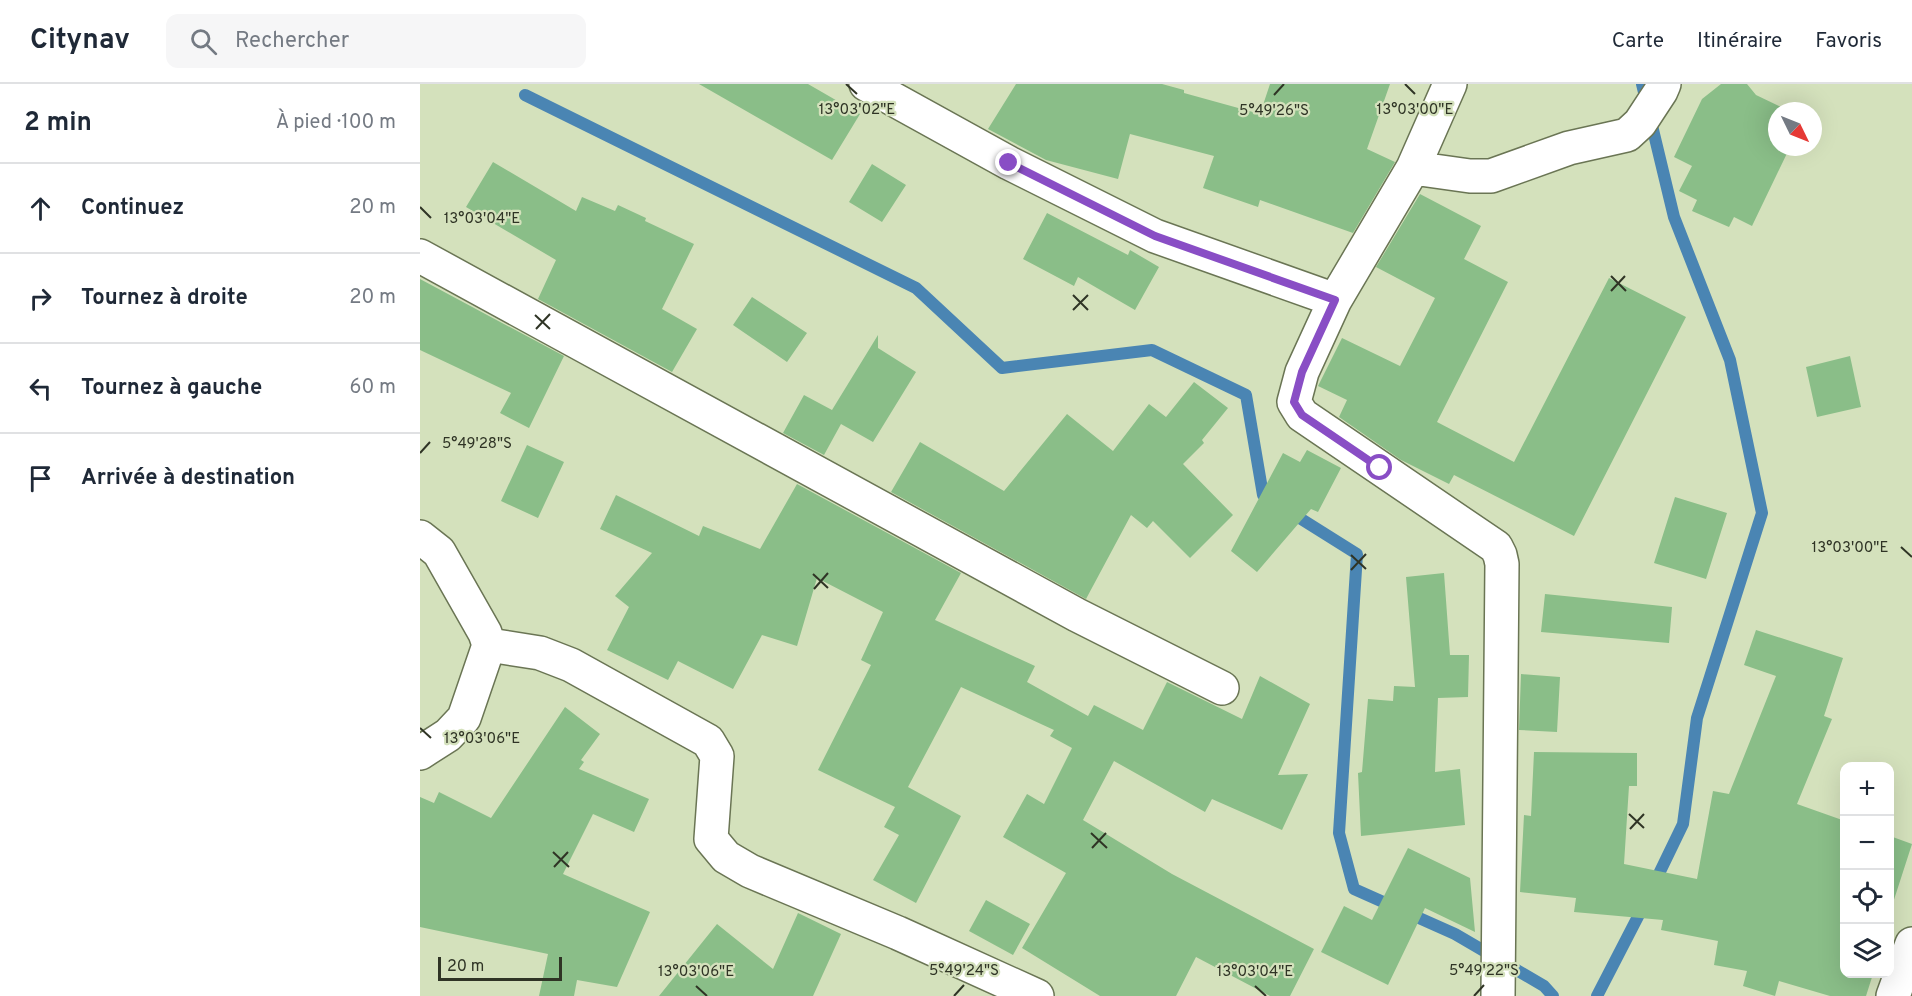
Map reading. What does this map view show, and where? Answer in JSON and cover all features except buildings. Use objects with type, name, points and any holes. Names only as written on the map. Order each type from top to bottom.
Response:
[{"type":"street","points":[[866,84],[1009,163],[1155,236],[1335,300]]},
{"type":"street","points":[[1450,84],[1413,168],[1335,300],[1302,372],[1294,402],[1302,415],[1496,547],[1500,555],[1502,564],[1498,970]]},
{"type":"street","points":[[1413,168],[1470,176],[1491,176],[1569,148],[1626,135],[1640,123],[1663,88]]},
{"type":"street","points":[[420,256],[1077,615],[1222,688]]},
{"type":"street","points":[[420,537],[439,552],[485,633],[489,645],[464,718],[448,735],[420,753]]},
{"type":"street","points":[[489,645],[540,652],[571,665],[708,741],[717,756],[711,839],[726,857],[750,871],[898,933],[1037,996]]},
{"type":"street","points":[[1893,996],[1912,944]]},
{"type":"waterway","points":[[1642,84],[1674,217],[1730,360],[1762,513],[1697,718],[1683,824],[1654,884]]},
{"type":"waterway","points":[[525,95],[916,288],[1002,368],[1152,350],[1246,395],[1263,495],[1273,502]]},
{"type":"waterway","points":[[1290,512],[1357,554],[1339,833],[1354,889],[1455,934],[1544,986],[1553,996]]},
{"type":"waterway","points":[[1597,996],[1645,903]]},
{"type":"route","points":[[1009,163],[1155,236],[1335,300],[1302,372],[1294,402],[1302,415],[1380,468]]}]
